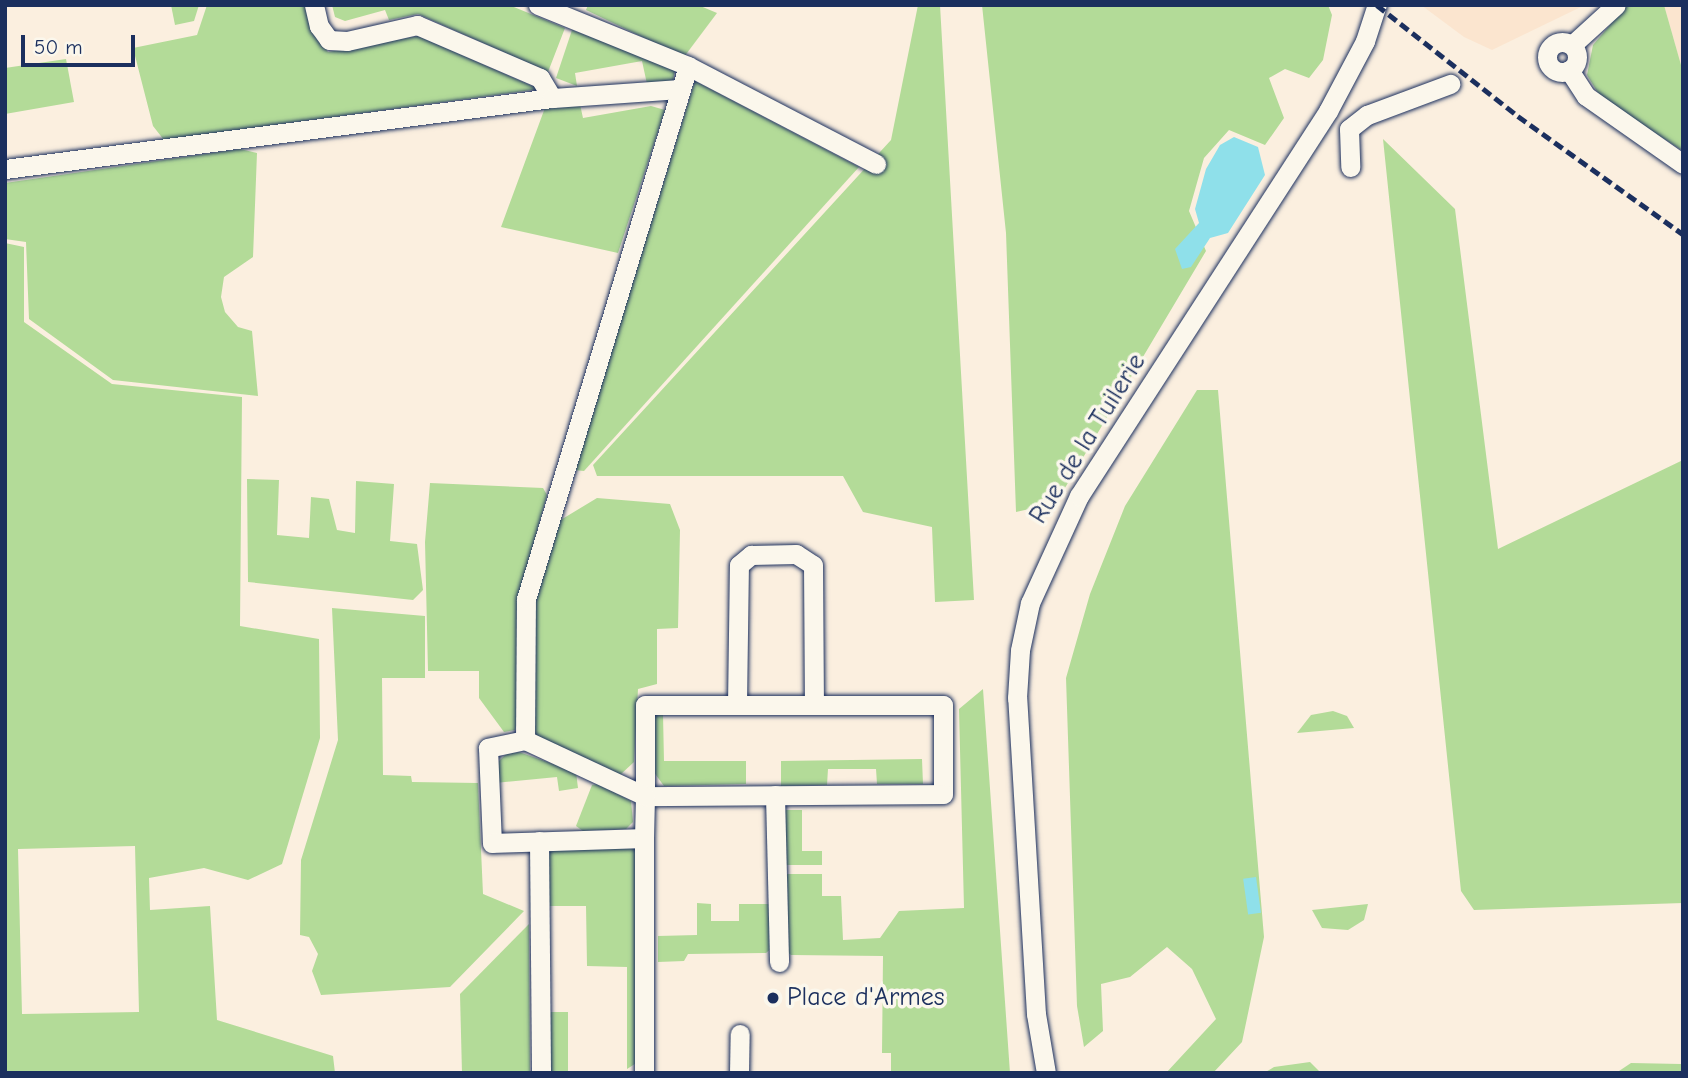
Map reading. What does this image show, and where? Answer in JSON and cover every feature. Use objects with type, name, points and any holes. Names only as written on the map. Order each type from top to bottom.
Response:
[{"type":"street","points":[[314,5],[319,26],[329,40],[348,41],[417,25],[540,78],[552,98]]},
{"type":"street","points":[[538,5],[688,66],[876,164]]},
{"type":"street","name":"Rue de la Tuilerie","points":[[1046,1073],[1041,1045],[1017,698],[1020,650],[1030,603],[1079,496],[1328,111],[1365,41],[1377,5]]},
{"type":"street","points":[[1616,5],[1572,45],[1558,42],[1547,52],[1550,67],[1569,70],[1586,96],[1683,164]]},
{"type":"street","points":[[525,740],[526,599],[688,66]]},
{"type":"street","points":[[1349,129],[1367,115],[1450,84]]},
{"type":"street","points":[[5,169],[552,98],[681,89]]},
{"type":"street","points":[[1328,111],[1349,129],[1350,167]]},
{"type":"street","points":[[737,705],[739,565],[751,555],[796,554],[813,565],[814,705]]},
{"type":"street","points":[[644,838],[492,843],[488,748],[525,740],[645,796],[943,794],[943,705],[645,705],[645,796],[644,838],[644,1073]]},
{"type":"street","points":[[775,795],[779,962]]},
{"type":"street","points":[[539,841],[541,1073]]},
{"type":"street","points":[[739,1073],[740,1034]]},
{"type":"street","name":"Rue de la Tuilerie","points":[[1041,1045],[1053,1073]]},
{"type":"shaded area","points":[[1421,5],[1585,5],[1492,50],[1464,37]]},
{"type":"shaded area","points":[[1664,5],[1683,5],[1683,72]]},
{"type":"green space","points":[[171,5],[199,5],[194,21],[175,25]]},
{"type":"green space","points":[[207,5],[306,5],[314,33],[328,52],[418,36],[539,89],[164,140],[153,126],[133,48],[197,35]]},
{"type":"green space","points":[[332,5],[509,5],[565,28],[548,72],[418,14],[389,20],[385,10],[345,21],[335,17]]},
{"type":"green space","points":[[588,5],[698,5],[717,13],[684,57],[586,10]]},
{"type":"green space","points":[[918,5],[940,5],[974,600],[935,602],[932,527],[863,512],[843,476],[597,476],[593,465],[891,140]]},
{"type":"green space","points":[[982,5],[1328,5],[1332,15],[1323,60],[1309,78],[1285,69],[1269,78],[1284,118],[1265,145],[1229,130],[1204,158],[1189,211],[1206,251],[1056,503],[1016,512],[1006,233]]},
{"type":"green space","points":[[1627,5],[1664,5],[1683,72],[1683,151],[1601,98],[1587,75],[1593,45]]},
{"type":"green space","points":[[572,30],[675,68],[673,81],[647,84],[642,61],[575,73],[577,86],[556,78]]},
{"type":"green space","points":[[66,59],[74,102],[5,114],[5,68]]},
{"type":"green space","points":[[695,81],[859,167],[584,471],[574,470]]},
{"type":"green space","points":[[579,100],[583,118],[651,106],[665,110],[618,253],[501,227],[546,105]]},
{"type":"green space","points":[[1383,139],[1455,209],[1498,549],[1683,460],[1683,903],[1474,910],[1461,891]]},
{"type":"green space","points":[[240,149],[257,153],[253,257],[224,277],[221,297],[225,312],[238,327],[252,331],[258,396],[113,380],[29,319],[26,242],[5,239],[5,183]]},
{"type":"green space","points":[[5,243],[24,247],[24,322],[112,384],[242,397],[240,626],[319,639],[320,738],[282,864],[248,880],[204,868],[149,878],[150,910],[210,906],[217,1020],[333,1056],[335,1073],[5,1073]],"holes":[[[135,846],[139,1012],[22,1014],[18,849]]]},
{"type":"green space","points":[[1197,390],[1218,390],[1264,937],[1242,1042],[1213,1073],[1166,1073],[1216,1019],[1192,969],[1167,947],[1130,977],[1101,984],[1103,1031],[1084,1047],[1077,1006],[1066,678],[1090,594],[1125,506]]},
{"type":"green space","points":[[247,479],[279,480],[277,535],[309,538],[311,497],[329,499],[337,530],[355,533],[356,481],[394,484],[390,541],[417,544],[423,590],[413,600],[248,582]]},
{"type":"green space","points":[[430,483],[543,488],[547,495],[522,585],[520,716],[515,730],[504,732],[479,698],[479,671],[428,671],[425,542]]},
{"type":"green space","points":[[597,498],[670,504],[680,530],[678,628],[657,629],[657,684],[638,689],[634,762],[620,775],[537,741],[533,732],[534,600],[554,524]]},
{"type":"green space","points":[[332,608],[425,616],[425,678],[382,678],[383,775],[411,776],[412,782],[478,783],[483,894],[524,911],[450,987],[321,995],[312,971],[318,954],[309,937],[300,935],[301,860],[338,740]]},
{"type":"green space","points":[[983,689],[1010,1073],[891,1073],[891,1053],[882,1053],[883,956],[791,955],[785,950],[784,874],[822,874],[822,896],[841,896],[843,940],[880,938],[899,911],[964,908],[959,709]]},
{"type":"green space","points":[[1333,711],[1347,716],[1354,728],[1297,733],[1311,715]]},
{"type":"green space","points":[[654,714],[663,714],[664,761],[746,761],[746,784],[664,786],[653,771]]},
{"type":"green space","points":[[519,752],[576,772],[578,788],[559,791],[557,777],[495,783],[497,763],[506,754]]},
{"type":"green space","points":[[922,759],[923,784],[877,784],[876,769],[828,769],[827,785],[781,786],[781,761]]},
{"type":"green space","points":[[598,784],[631,801],[633,822],[626,829],[583,831],[576,826],[592,785]]},
{"type":"green space","points":[[785,810],[802,810],[802,851],[822,851],[822,865],[785,865]]},
{"type":"green space","points":[[638,846],[638,1062],[627,1069],[627,967],[587,966],[586,906],[546,906],[546,848]]},
{"type":"green space","points":[[697,903],[711,904],[711,921],[739,921],[739,904],[772,904],[773,947],[766,953],[688,954],[684,961],[658,962],[658,936],[697,935]]},
{"type":"green space","points":[[1368,904],[1364,920],[1348,930],[1322,928],[1312,910]]},
{"type":"green space","points":[[529,924],[530,1073],[462,1073],[460,994]]},
{"type":"green space","points":[[547,1012],[568,1012],[568,1073],[547,1073]]},
{"type":"green space","points":[[1310,1062],[1321,1073],[1264,1073],[1274,1067]]},
{"type":"green space","points":[[1631,1063],[1681,1064],[1683,1073],[1616,1073]]},
{"type":"water","points":[[1234,137],[1258,147],[1265,175],[1228,233],[1210,238],[1191,267],[1182,269],[1175,249],[1199,223],[1195,209],[1206,169],[1220,145]]},
{"type":"water","points":[[1256,877],[1261,913],[1248,914],[1243,879]]},
{"type":"railway","points":[[1377,5],[1518,116],[1683,234]]},
{"type":"place","name":"Place d'Armes","points":[[773,998]]}]
